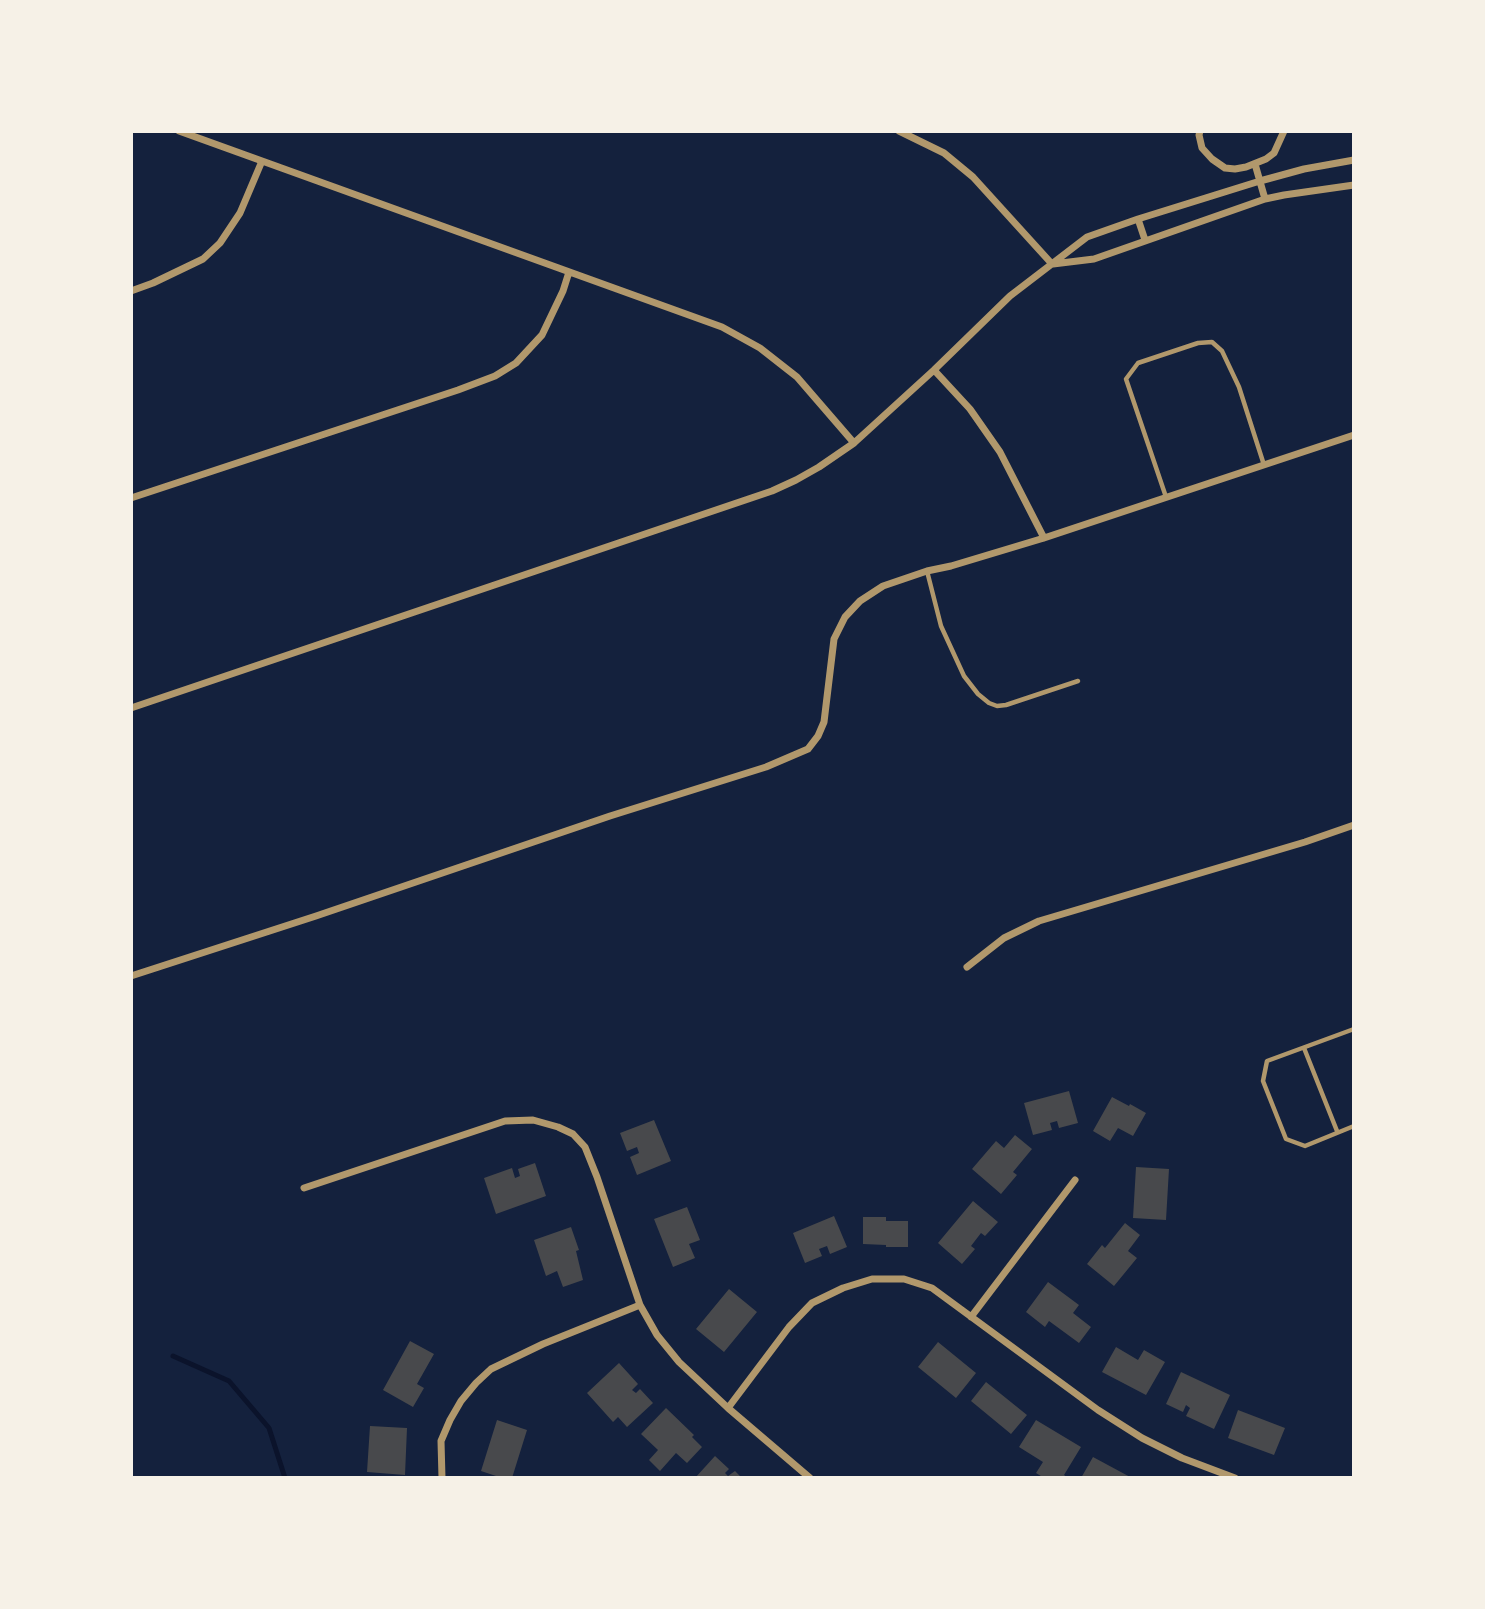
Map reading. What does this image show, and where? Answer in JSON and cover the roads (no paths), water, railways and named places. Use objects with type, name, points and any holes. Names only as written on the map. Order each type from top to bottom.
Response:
[{"type":"street","points":[[179,131],[723,327],[760,348],[797,377],[854,443]]},
{"type":"street","points":[[900,131],[944,153],[973,177],[1052,264]]},
{"type":"street","points":[[1200,131],[1202,148],[1225,168],[1234,169],[1266,159],[1273,153],[1284,131]]},
{"type":"street","points":[[131,708],[772,491],[819,467],[854,443],[1010,296],[1087,237],[1260,180],[1354,160]]},
{"type":"street","points":[[131,291],[203,259],[220,243],[240,213],[262,161]]},
{"type":"street","points":[[1255,164],[1265,200]]},
{"type":"street","points":[[1052,264],[1094,259],[1284,195],[1354,185]]},
{"type":"street","points":[[1138,219],[1145,240]]},
{"type":"street","points":[[131,498],[495,376],[516,363],[542,335],[569,272]]},
{"type":"street","points":[[934,370],[970,409],[1000,452],[1044,538]]},
{"type":"street","points":[[131,976],[610,816],[766,767],[808,749],[824,722],[834,639],[845,617],[860,601],[883,586],[1044,538],[1354,435]]},
{"type":"street","points":[[967,967],[1004,938],[1039,921],[1354,825]]},
{"type":"street","points":[[304,1188],[505,1121],[533,1120],[573,1134],[585,1147],[640,1306],[657,1335],[679,1362],[728,1408],[810,1478]]},
{"type":"street","points":[[971,1317],[1075,1180]]},
{"type":"street","points":[[728,1408],[789,1327],[813,1303],[843,1287],[872,1279],[904,1279],[932,1288],[1098,1410],[1142,1438],[1182,1458],[1235,1478]]},
{"type":"street","points":[[442,1478],[441,1441],[450,1420],[461,1401],[491,1369],[543,1344],[640,1306]]},
{"type":"lane","points":[[1166,497],[1126,379],[1138,363],[1198,343],[1212,342],[1222,351],[1240,387],[1264,465]]},
{"type":"lane","points":[[927,571],[940,626],[964,676],[989,703],[1006,705],[1078,681]]},
{"type":"lane","points":[[1354,1029],[1267,1061],[1263,1081],[1286,1139],[1305,1146],[1354,1126]]},
{"type":"lane","points":[[1304,1048],[1338,1132]]},
{"type":"waterway","points":[[173,1356],[229,1381],[269,1428],[285,1478]]}]
